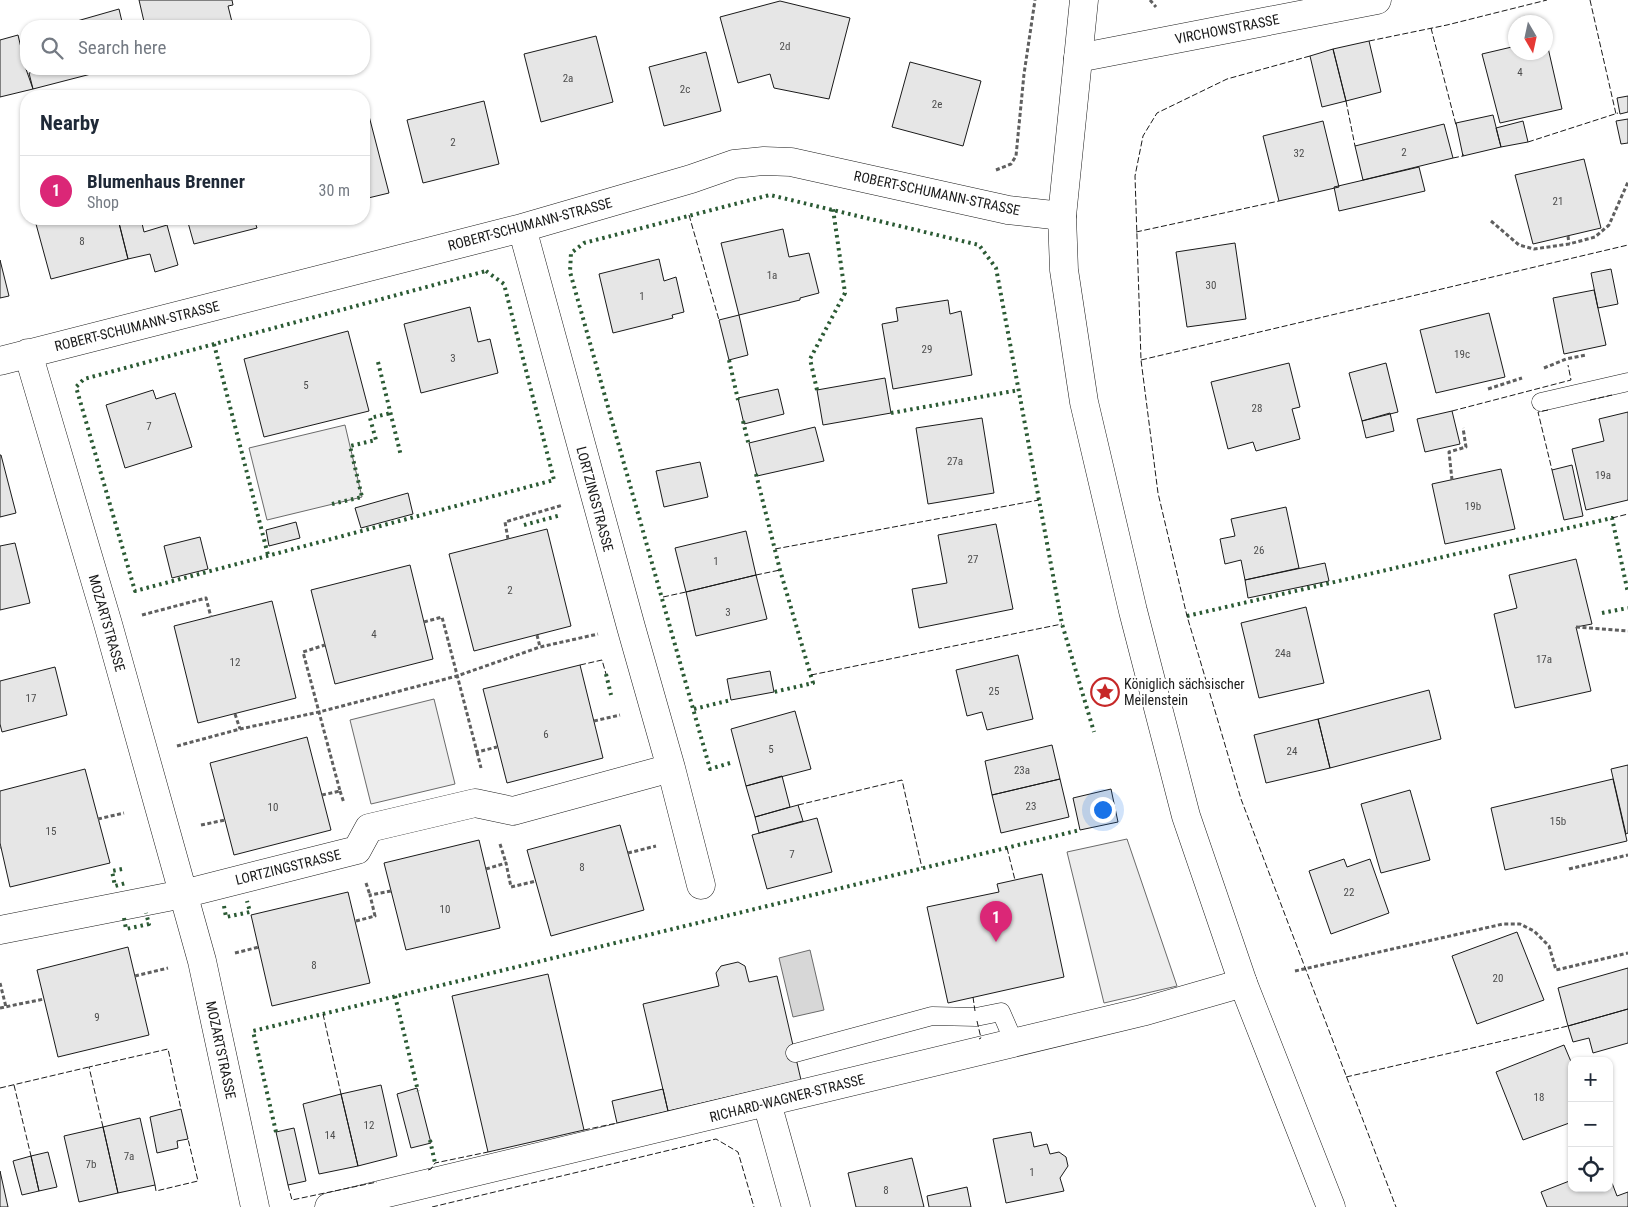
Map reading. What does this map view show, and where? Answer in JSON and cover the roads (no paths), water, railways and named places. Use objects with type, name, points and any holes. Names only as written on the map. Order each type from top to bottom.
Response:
[{"type":"street","points":[[1084,0],[1062,216],[1064,270],[1084,402],[1133,611],[1186,816],[1243,983],[1331,1207]]},
{"type":"street","name":"VIRCHOWSTRASSE","points":[[1078,58],[1377,0]]},
{"type":"street","name":"ROBERT-SCHUMANN-STRASSE","points":[[0,361],[522,228],[691,180],[734,164],[764,161],[791,162],[1008,210],[1062,216]]},
{"type":"street","name":"LORTZINGSTRASSE","points":[[522,228],[630,627],[671,768],[701,885]]},
{"type":"street","name":"MOZARTSTRASSE","points":[[28,353],[108,624],[202,961],[255,1207]]},
{"type":"street","name":"LORTZINGSTRASSE","points":[[183,894],[357,850],[369,828],[475,803],[513,811],[671,768]]},
{"type":"street","points":[[0,930],[183,894]]},
{"type":"street","name":"RICHARD-WAGNER-STRASSE","points":[[330,1207],[1142,1012],[1243,983]]},
{"type":"street","points":[[767,1103],[796,1207]]},
{"type":"lane","points":[[1541,402],[1628,382]]},
{"type":"lane","points":[[795,1053],[932,1016],[976,1017],[1001,1012],[1014,1042]]},
{"type":"place","name":"Königlich sächsischer Meilenstein","points":[[1105,692]]},
{"type":"place","name":"Blumenhaus Brenner","points":[[996,942]]}]
